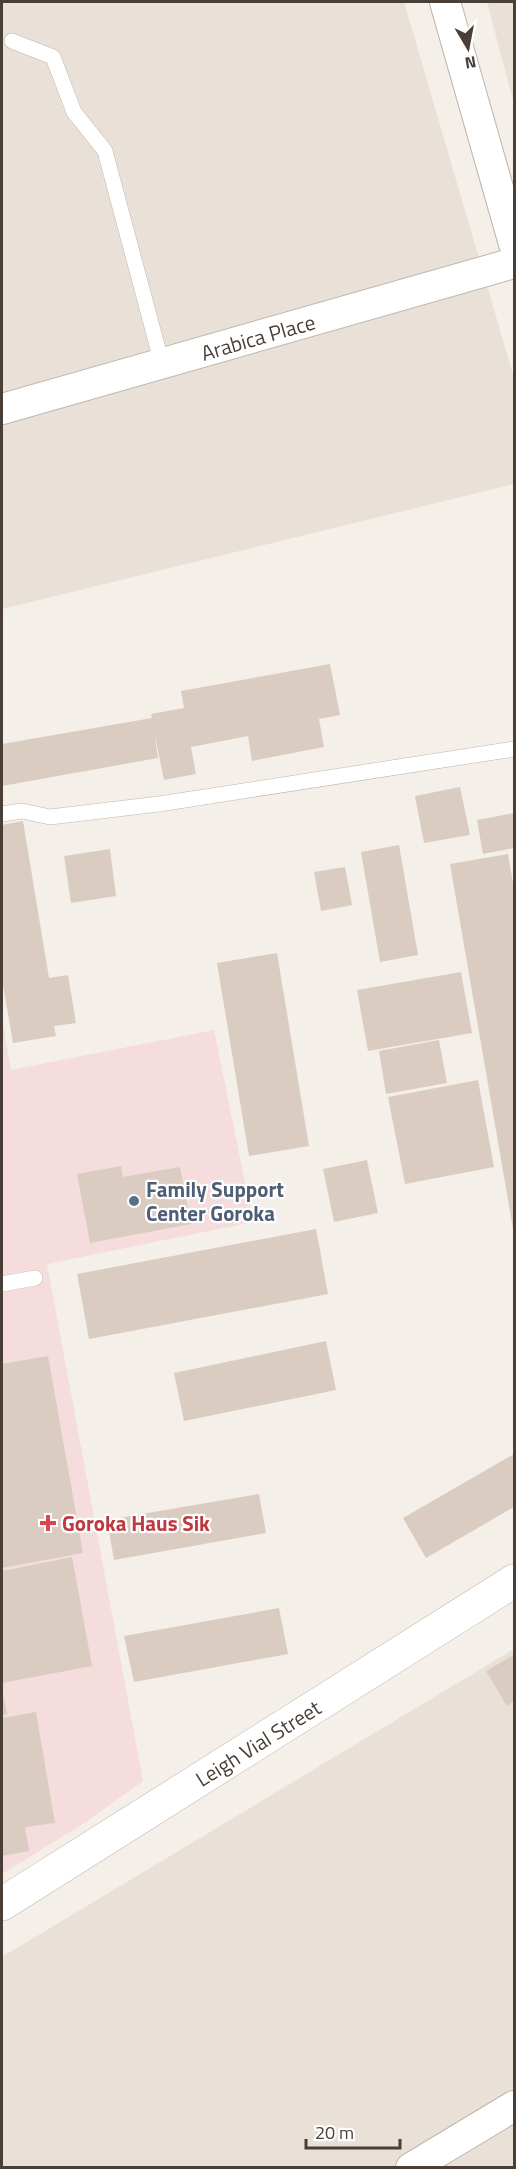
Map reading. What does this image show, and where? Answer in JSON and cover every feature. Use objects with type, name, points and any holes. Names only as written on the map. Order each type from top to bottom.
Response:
[{"type":"street","points":[[445,2],[514,244]]},
{"type":"street","name":"Arabica Place","points":[[2,409],[514,263]]},
{"type":"street","name":"Leigh Vial Street","points":[[2,1904],[514,1581]]},
{"type":"street","points":[[411,2168],[514,2106]]},
{"type":"lane","points":[[12,41],[53,57],[74,112],[105,151],[162,364]]},
{"type":"lane","points":[[2,814],[22,811],[50,817],[159,804],[514,749]]},
{"type":"lane","points":[[2,1284],[35,1278]]},
{"type":"shaded area","points":[[2,2],[404,2],[514,378],[514,484],[2,609]]},
{"type":"shaded area","points":[[487,2],[514,2],[514,104]]},
{"type":"shaded area","name":"Goroka Haus Sik","points":[[2,1019],[11,1070],[214,1030],[253,1222],[47,1264],[143,1781],[86,1822],[2,1874]]},
{"type":"shaded area","points":[[514,1649],[514,2167],[2,2167],[2,1957]]},
{"type":"building","points":[[330,664],[340,715],[319,719],[324,747],[252,761],[248,736],[191,747],[196,774],[164,780],[154,731],[158,758],[2,786],[2,744],[152,718],[151,714],[184,708],[181,691]]},
{"type":"building","points":[[460,787],[470,835],[424,843],[415,796]]},
{"type":"building","points":[[514,813],[514,848],[483,854],[477,820]]},
{"type":"building","points":[[23,821],[49,978],[68,975],[76,1023],[54,1026],[56,1036],[13,1043],[2,979],[2,825]]},
{"type":"building","points":[[399,845],[418,955],[380,962],[361,852]]},
{"type":"building","points":[[110,849],[116,896],[71,903],[64,856]]},
{"type":"building","points":[[508,854],[514,889],[513,1229],[450,864]]},
{"type":"building","points":[[345,867],[352,905],[321,911],[314,872]]},
{"type":"building","points":[[277,953],[309,1146],[249,1156],[217,963]]},
{"type":"building","points":[[461,972],[472,1033],[368,1051],[357,990]]},
{"type":"building","points":[[439,1040],[447,1083],[386,1094],[379,1051]]},
{"type":"building","points":[[478,1080],[494,1167],[405,1184],[388,1097]]},
{"type":"building","points":[[367,1160],[378,1213],[334,1222],[323,1169]]},
{"type":"building","name":"Family Support Center Goroka","points":[[121,1166],[123,1177],[180,1167],[191,1224],[90,1243],[77,1174]]},
{"type":"building","points":[[316,1229],[328,1294],[89,1339],[77,1274]]},
{"type":"building","points":[[326,1341],[336,1390],[184,1421],[174,1373]]},
{"type":"building","points":[[48,1356],[83,1553],[2,1568],[2,1364]]},
{"type":"building","points":[[514,1454],[514,1507],[426,1558],[403,1518]]},
{"type":"building","points":[[259,1494],[266,1533],[114,1560],[107,1520]]},
{"type":"building","points":[[72,1557],[92,1666],[2,1683],[2,1571]]},
{"type":"building","points":[[279,1608],[288,1654],[134,1682],[124,1636]]},
{"type":"building","points":[[514,1655],[514,1701],[507,1706],[486,1671]]},
{"type":"building","points":[[2,1690],[7,1714],[2,1715]]},
{"type":"building","points":[[36,1712],[55,1823],[25,1827],[29,1851],[2,1856],[2,1718]]},
{"type":"place","name":"Family Support Center Goroka","points":[[134,1201]]},
{"type":"place","name":"Goroka Haus Sik","points":[[48,1523]]}]
